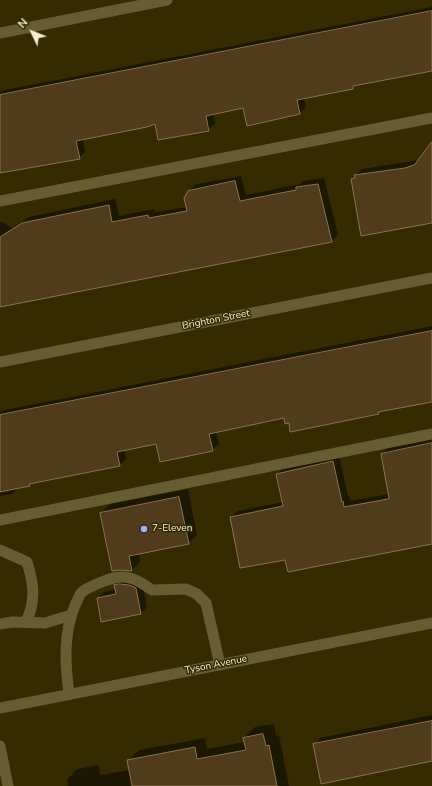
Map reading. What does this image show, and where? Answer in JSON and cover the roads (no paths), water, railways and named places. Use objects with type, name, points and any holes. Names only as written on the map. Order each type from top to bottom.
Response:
[{"type":"street","points":[[0,33],[167,0]]},
{"type":"street","points":[[0,201],[432,118]]},
{"type":"street","name":"Brighton Street","points":[[0,362],[432,278]]},
{"type":"street","points":[[0,520],[432,434]]},
{"type":"street","points":[[0,550],[27,562],[31,576],[33,595],[32,609],[26,622]]},
{"type":"street","points":[[69,694],[66,665],[66,644],[71,615],[81,593],[98,583],[115,577],[129,578],[140,581],[152,590],[186,589],[197,594],[206,603],[220,665]]},
{"type":"street","points":[[0,624],[12,622],[45,623],[71,615]]},
{"type":"street","name":"Tyson Avenue","points":[[0,708],[432,623]]},
{"type":"street","points":[[0,746],[8,786]]},
{"type":"place","name":"7-Eleven","points":[[144,529]]}]
